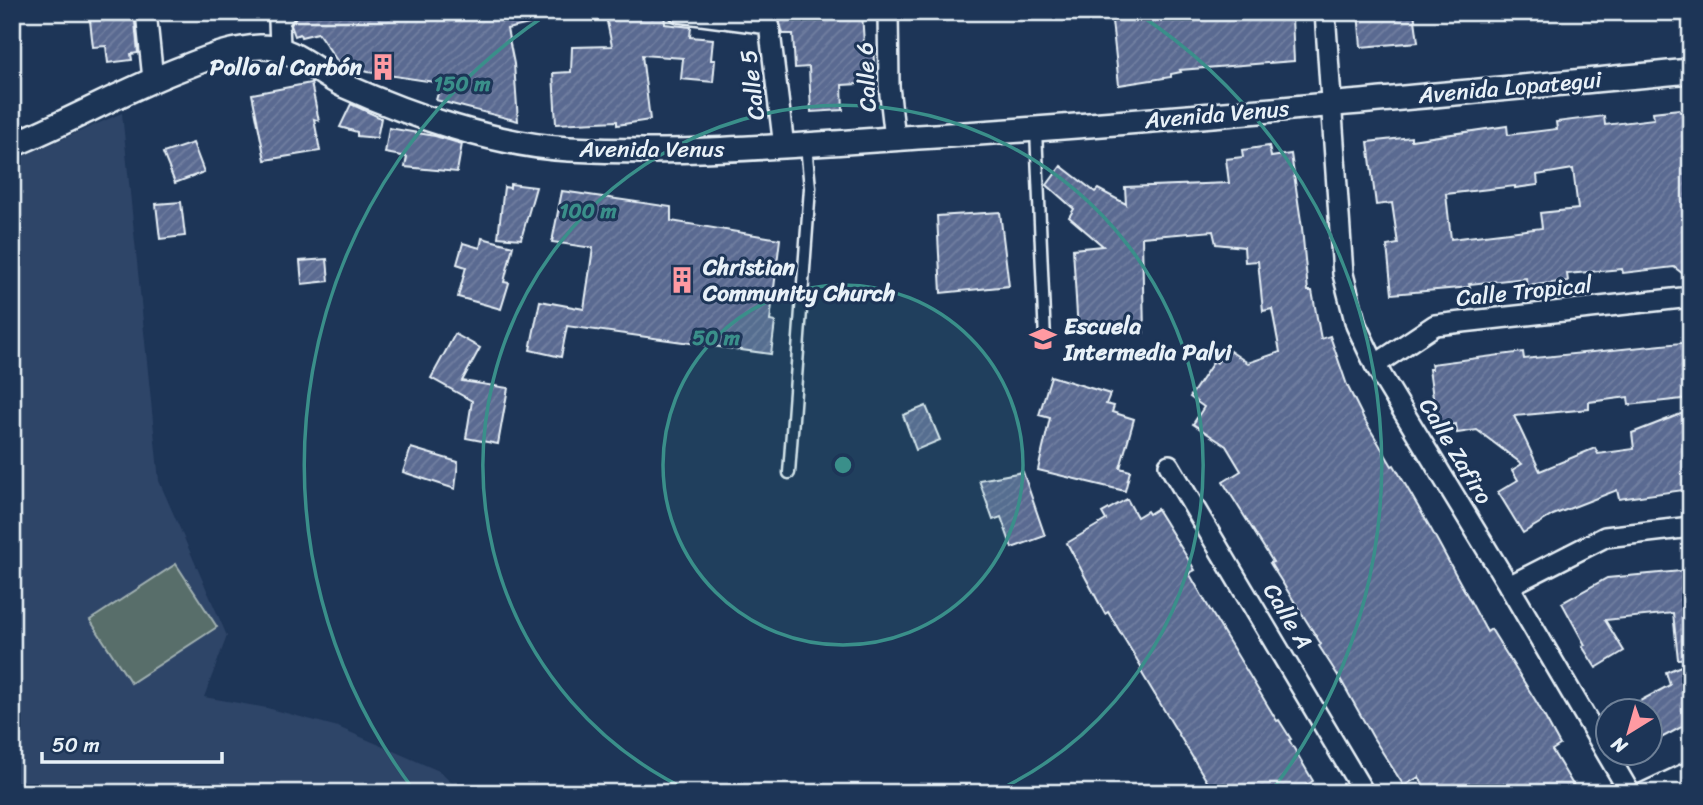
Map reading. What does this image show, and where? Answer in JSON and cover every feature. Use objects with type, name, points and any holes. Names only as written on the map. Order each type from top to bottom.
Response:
[{"type":"street","points":[[146,12],[153,79]]},
{"type":"street","points":[[12,145],[47,131],[153,79],[224,52],[260,47],[280,48],[279,20],[286,12]]},
{"type":"street","name":"Calle 5","points":[[679,12],[769,24],[795,146]]},
{"type":"street","name":"Calle 6","points":[[888,12],[889,86],[894,139]]},
{"type":"street","name":"Calle Zafiro","points":[[1325,12],[1343,274],[1356,325],[1375,365],[1630,793]]},
{"type":"street","name":"Avenida Venus","points":[[280,48],[339,84],[409,113],[508,140],[562,148],[643,152],[795,146],[1330,104]]},
{"type":"street","name":"Avenida Lopategui","points":[[1330,104],[1691,71]]},
{"type":"street","name":"Calle Tropical","points":[[1375,365],[1435,325],[1691,298]]},
{"type":"street","name":"Calle A","points":[[1169,465],[1364,793]]},
{"type":"street","points":[[1509,586],[1605,537],[1691,527]]},
{"type":"street","points":[[1644,793],[1691,771]]},
{"type":"lane","points":[[1036,129],[1045,340]]},
{"type":"lane","points":[[789,473],[810,188],[795,146]]},
{"type":"shaded area","points":[[122,113],[159,481],[227,636],[204,697],[267,708],[338,727],[439,771],[462,793],[12,793],[12,161]]},
{"type":"green space","points":[[176,564],[217,627],[131,683],[90,620]]},
{"type":"building","points":[[89,12],[134,12],[138,53],[131,54],[132,60],[108,63],[106,46],[93,47]]},
{"type":"building","points":[[298,12],[542,12],[543,21],[507,29],[514,64],[518,121],[436,100],[441,83],[368,72],[338,62],[318,33],[295,36],[291,25]]},
{"type":"building","points":[[605,12],[664,12],[665,24],[691,27],[690,37],[713,39],[713,82],[681,79],[683,58],[642,55],[650,120],[617,125],[617,121],[556,124],[553,73],[571,72],[572,47],[612,46]]},
{"type":"building","points":[[777,12],[862,12],[864,44],[873,44],[875,83],[842,85],[843,110],[811,112],[809,67],[795,68],[793,34],[783,34]]},
{"type":"building","points":[[1111,12],[1283,12],[1283,19],[1292,18],[1294,61],[1180,70],[1181,72],[1171,74],[1171,77],[1119,85]]},
{"type":"building","points":[[1358,12],[1414,12],[1418,42],[1361,47]]},
{"type":"building","points":[[311,83],[319,121],[314,119],[320,151],[265,160],[252,94]]},
{"type":"building","points":[[351,104],[381,118],[377,138],[357,136],[357,132],[340,127]]},
{"type":"building","points":[[1679,109],[1680,112],[1691,111],[1691,280],[1674,267],[1623,273],[1622,269],[1567,274],[1568,281],[1527,286],[1526,278],[1469,284],[1470,287],[1392,294],[1387,246],[1398,244],[1392,203],[1376,205],[1368,142],[1411,137],[1411,140],[1507,126],[1508,135],[1557,129],[1556,122],[1604,116],[1605,125],[1654,119],[1653,112]],"holes":[[[1573,169],[1578,209],[1540,213],[1542,228],[1451,239],[1446,194],[1538,185],[1537,175]]]},
{"type":"building","points":[[389,128],[462,144],[457,172],[405,167],[407,157],[385,153]]},
{"type":"building","points":[[193,143],[204,172],[175,183],[163,153]]},
{"type":"building","points":[[1269,146],[1271,157],[1291,154],[1308,291],[1312,291],[1321,339],[1330,336],[1347,385],[1364,419],[1431,529],[1487,632],[1491,629],[1537,703],[1560,745],[1552,750],[1578,793],[1428,793],[1419,777],[1404,786],[1374,739],[1319,646],[1321,644],[1270,563],[1273,562],[1223,482],[1241,471],[1226,446],[1193,424],[1204,407],[1190,397],[1214,361],[1217,363],[1227,349],[1248,363],[1280,352],[1272,309],[1263,311],[1258,261],[1245,262],[1244,247],[1216,244],[1213,231],[1142,237],[1144,333],[1128,332],[1126,329],[1078,332],[1073,249],[1103,246],[1069,217],[1074,209],[1047,185],[1061,166],[1095,192],[1098,189],[1126,204],[1125,187],[1229,183],[1226,159],[1243,157],[1242,150]]},
{"type":"building","points":[[510,184],[536,187],[521,239],[498,237],[504,187],[510,188]]},
{"type":"building","name":"Christian Community Church","points":[[562,191],[671,207],[671,221],[780,239],[770,321],[775,322],[771,354],[567,326],[561,357],[530,350],[540,301],[584,309],[593,248],[552,242]]},
{"type":"building","points":[[181,202],[185,236],[160,239],[156,204]]},
{"type":"building","points":[[1000,212],[1009,286],[941,293],[937,216]]},
{"type":"building","points":[[482,238],[513,246],[504,282],[509,283],[501,309],[458,297],[466,267],[457,264],[463,243],[480,248]]},
{"type":"building","points":[[327,259],[329,281],[302,284],[300,261]]},
{"type":"building","points":[[455,334],[480,348],[462,381],[508,388],[498,444],[466,438],[472,401],[431,378]]},
{"type":"building","points":[[1691,342],[1691,398],[1629,405],[1628,397],[1589,402],[1589,409],[1514,416],[1540,471],[1595,448],[1598,454],[1634,449],[1632,433],[1691,410],[1691,489],[1619,499],[1617,490],[1553,515],[1523,533],[1498,492],[1518,480],[1512,470],[1522,464],[1477,430],[1457,433],[1456,424],[1437,426],[1429,369],[1432,369],[1431,364],[1523,352],[1524,359]]},
{"type":"building","points":[[1051,376],[1110,394],[1106,404],[1114,406],[1112,412],[1134,419],[1120,468],[1130,471],[1125,491],[1038,470],[1050,418],[1039,415]]},
{"type":"building","points":[[926,406],[940,440],[916,450],[903,415]]},
{"type":"building","points":[[411,448],[458,462],[455,489],[403,472]]},
{"type":"building","points":[[1023,472],[1045,536],[1012,548],[1001,517],[993,520],[979,480]]},
{"type":"building","points":[[1127,499],[1137,517],[1157,509],[1195,570],[1189,573],[1213,615],[1277,721],[1279,720],[1291,739],[1289,740],[1313,781],[1294,793],[1214,793],[1108,612],[1105,614],[1067,543],[1106,520],[1102,513]]},
{"type":"building","points":[[1691,570],[1691,658],[1678,659],[1673,613],[1605,620],[1624,651],[1596,668],[1582,646],[1585,645],[1562,603],[1607,578]]},
{"type":"building","points":[[1691,662],[1691,722],[1664,736],[1664,696],[1649,696],[1670,685],[1666,672]]},
{"type":"place","name":"Pollo al Carbón","points":[[383,67]]},
{"type":"place","name":"Christian Community Church","points":[[682,280]]},
{"type":"place","name":"Escuela Intermedia Palvi","points":[[1043,339]]}]
